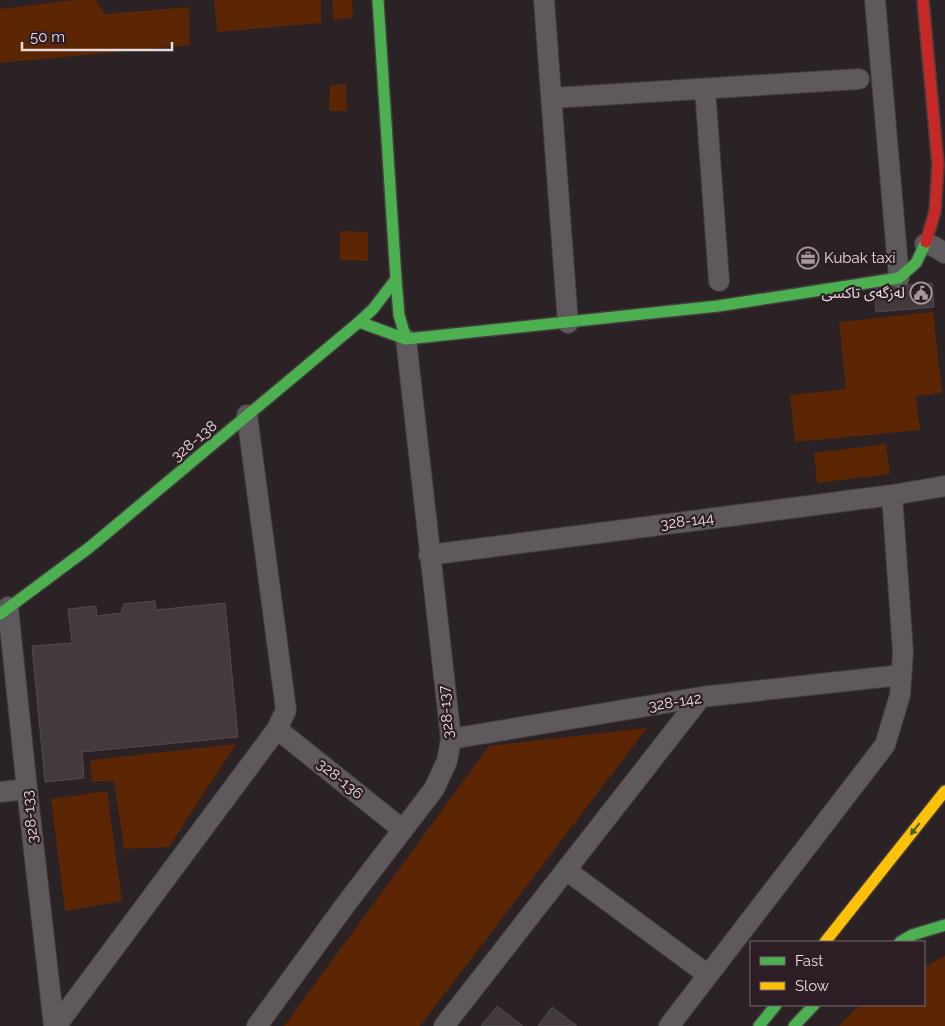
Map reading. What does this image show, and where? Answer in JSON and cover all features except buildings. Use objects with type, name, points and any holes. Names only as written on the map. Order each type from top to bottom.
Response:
[{"type":"main road","points":[[378,0],[396,279],[399,315],[406,339]]},
{"type":"main road","points":[[359,322],[406,339],[718,306],[899,278],[916,263],[925,244],[935,211],[938,164],[923,0]]},
{"type":"main road","name":"328-138","points":[[4,610],[90,547],[359,322],[373,309],[396,279]]},
{"type":"main road","points":[[826,941],[945,791]]},
{"type":"main road","points":[[902,941],[912,935],[945,925]]},
{"type":"main road","points":[[759,1026],[775,1006]]},
{"type":"main road","points":[[794,1026],[813,1006]]},
{"type":"street","points":[[544,0],[568,323]]},
{"type":"street","points":[[875,0],[899,278]]},
{"type":"street","points":[[552,98],[859,80]]},
{"type":"street","points":[[705,89],[719,280]]},
{"type":"street","points":[[925,244],[945,253]]},
{"type":"street","name":"328-137","points":[[257,1026],[346,904],[434,789],[447,762],[451,739],[406,339]]},
{"type":"street","points":[[55,1026],[277,729],[286,710],[247,415]]},
{"type":"street","name":"328-144","points":[[429,555],[892,495],[945,486]]},
{"type":"street","points":[[668,1026],[885,745],[900,695],[903,652],[892,495]]},
{"type":"street","name":"328-133","points":[[4,610],[55,1026]]},
{"type":"street","name":"328-142","points":[[451,739],[700,698],[901,675]]},
{"type":"street","points":[[444,1026],[700,698]]},
{"type":"street","name":"328-136","points":[[277,729],[403,830]]},
{"type":"street","points":[[0,792],[27,789]]},
{"type":"street","points":[[566,870],[708,975]]},
{"type":"shaded area","points":[[75,0],[96,0],[105,14],[189,7],[190,45],[0,63],[0,9]]},
{"type":"shaded area","points":[[214,0],[321,0],[321,23],[217,32]]},
{"type":"shaded area","points":[[332,0],[352,0],[353,18],[333,20]]},
{"type":"shaded area","points":[[346,84],[347,111],[329,111],[330,85]]},
{"type":"shaded area","points":[[340,231],[368,232],[368,261],[340,260]]},
{"type":"shaded area","points":[[933,312],[942,393],[916,396],[920,430],[795,442],[790,395],[846,389],[839,322]]},
{"type":"shaded area","points":[[886,444],[890,474],[817,483],[814,453]]},
{"type":"shaded area","points":[[647,728],[420,1026],[284,1026],[489,746]]},
{"type":"shaded area","points":[[236,744],[169,847],[124,849],[114,781],[92,782],[90,760]]},
{"type":"shaded area","points":[[107,791],[122,901],[65,911],[51,799]]},
{"type":"shaded area","points":[[945,956],[945,1026],[839,1026],[860,1006],[925,1006],[925,966]]},
{"type":"traffic: fast","points":[[378,0],[396,279],[399,315],[406,339]]},
{"type":"traffic: fast","points":[[359,322],[406,339],[718,306],[899,278],[916,263],[926,242]]},
{"type":"traffic: fast","points":[[0,614],[90,547],[359,322],[373,309],[396,279]]},
{"type":"traffic: fast","points":[[902,941],[912,935],[945,925]]},
{"type":"traffic: fast","points":[[759,1026],[775,1006]]},
{"type":"traffic: fast","points":[[794,1026],[813,1006]]},
{"type":"traffic: slow","points":[[826,941],[945,791]]},
{"type":"traffic: jam","points":[[923,0],[938,165],[935,211],[926,242]]},
{"type":"place","name":"Kubak taxi","points":[[808,258]]},
{"type":"place","name":"لەزگەی تاکسی","points":[[921,293]]}]
